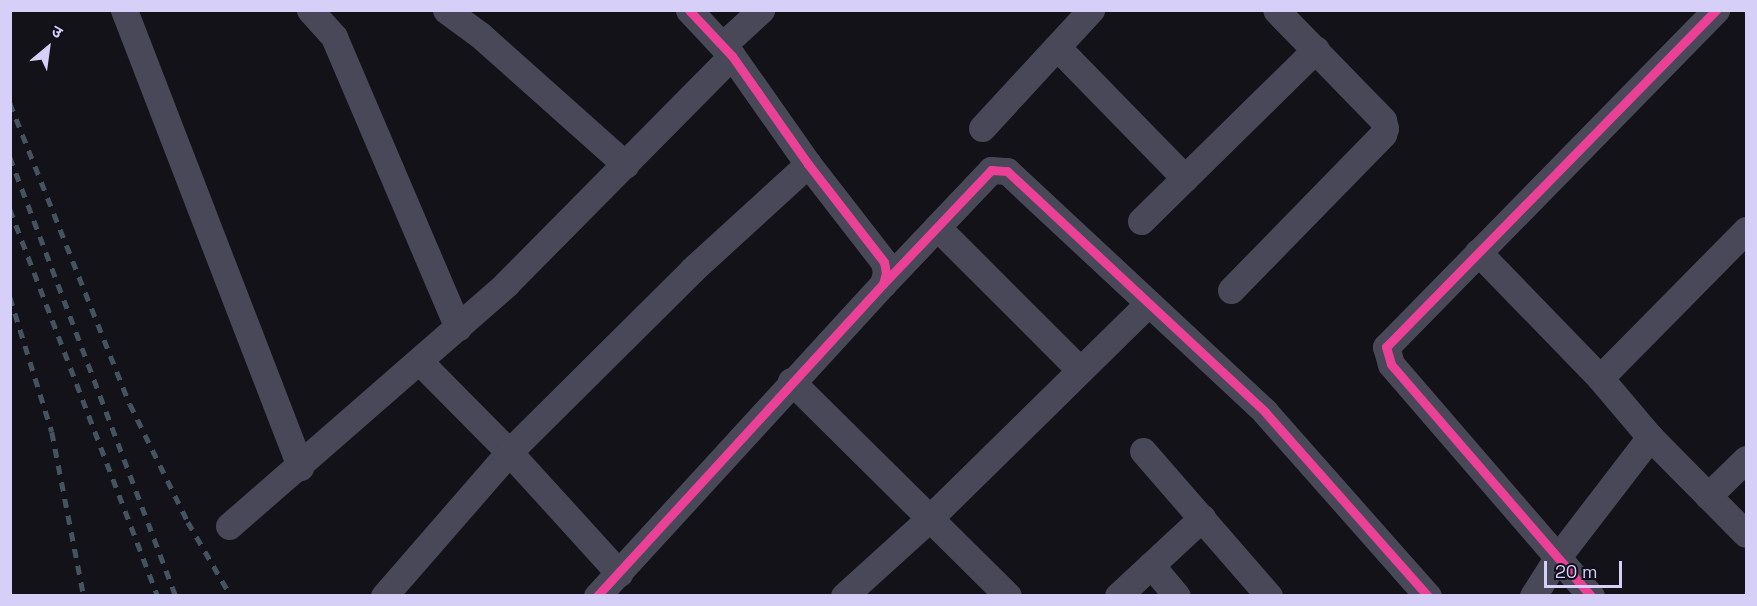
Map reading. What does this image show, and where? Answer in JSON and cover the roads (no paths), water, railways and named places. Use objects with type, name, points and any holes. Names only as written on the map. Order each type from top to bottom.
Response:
[{"type":"street","points":[[124,10],[300,467]]},
{"type":"street","points":[[310,10],[334,37],[458,328]]},
{"type":"street","points":[[446,10],[480,35],[626,165]]},
{"type":"street","points":[[689,10],[727,50],[808,164],[884,262],[883,284]]},
{"type":"street","points":[[229,526],[300,467],[458,328],[626,165],[761,10]]},
{"type":"street","points":[[982,128],[1091,10]]},
{"type":"street","points":[[1231,290],[1383,134],[1383,120],[1276,10]]},
{"type":"street","points":[[1591,596],[1386,355],[1393,338],[1716,10]]},
{"type":"street","points":[[1057,47],[1185,178]]},
{"type":"street","points":[[1142,221],[1316,49]]},
{"type":"street","points":[[384,596],[509,452],[692,270],[808,164]]},
{"type":"street","points":[[597,596],[791,381],[991,170],[1000,168],[1266,411],[1428,596]]},
{"type":"street","points":[[937,227],[1080,370]]},
{"type":"street","points":[[1599,378],[1746,230]]},
{"type":"street","points":[[1478,252],[1599,378],[1650,437],[1746,534]]},
{"type":"street","points":[[844,596],[931,517],[1148,304]]},
{"type":"street","points":[[420,362],[509,452],[619,573]]},
{"type":"street","points":[[791,381],[931,517],[1008,596]]},
{"type":"street","points":[[1533,596],[1557,558],[1650,437]]},
{"type":"street","points":[[1143,451],[1269,596]]},
{"type":"street","points":[[1708,496],[1746,459]]},
{"type":"street","points":[[1118,596],[1202,518]]},
{"type":"street","points":[[1151,565],[1177,596]]},
{"type":"railway","points":[[10,103],[130,404],[188,522],[231,596]]},
{"type":"railway","points":[[10,157],[176,596]]},
{"type":"railway","points":[[10,209],[158,596]]},
{"type":"railway","points":[[10,297],[52,432],[84,596]]}]
